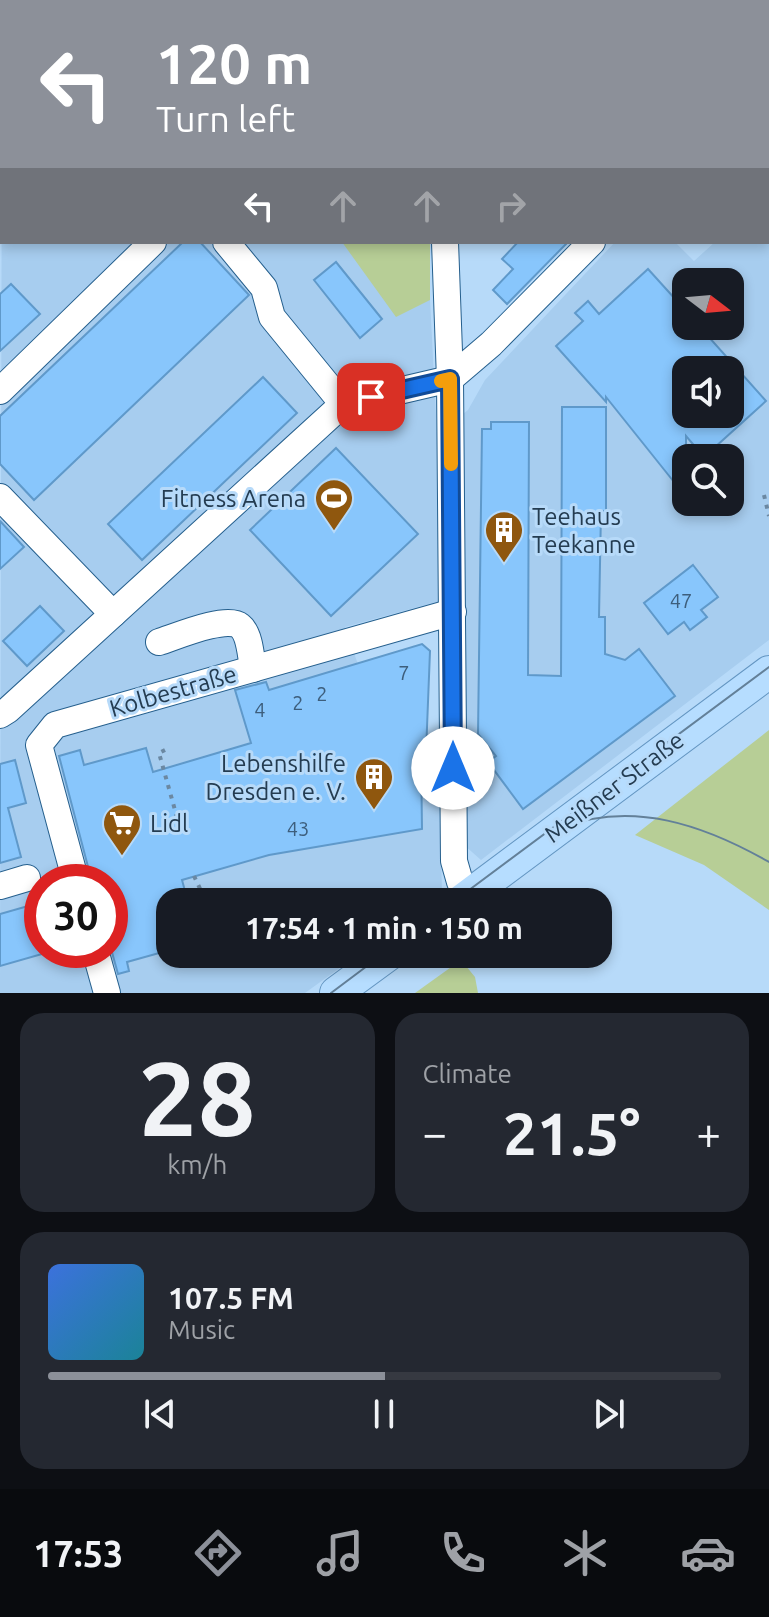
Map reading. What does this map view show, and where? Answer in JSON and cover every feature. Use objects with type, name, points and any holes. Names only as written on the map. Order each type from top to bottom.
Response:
[{"type":"main road","name":"Meißner Straße","points":[[479,888],[769,672]]},
{"type":"main road","points":[[336,993],[370,968]]},
{"type":"street","points":[[0,391],[151,244]]},
{"type":"street","points":[[228,244],[264,288],[272,317],[343,404]]},
{"type":"street","points":[[445,244],[450,379],[454,861],[461,888]]},
{"type":"street","points":[[0,715],[343,404],[450,379],[491,344],[590,244]]},
{"type":"street","points":[[0,497],[113,614]]},
{"type":"street","name":"Kolbestraße","points":[[71,864],[39,745],[55,725],[453,612]]},
{"type":"street","points":[[159,642],[221,623],[236,624],[242,627],[253,669]]},
{"type":"street","points":[[0,886],[24,879]]},
{"type":"street","points":[[100,968],[107,993]]},
{"type":"path","points":[[764,495],[769,516]]},
{"type":"path","points":[[165,750],[159,753],[180,828]]},
{"type":"path","points":[[194,876],[200,888]]},
{"type":"shaded area","points":[[2,244],[430,244],[437,435],[468,410],[485,380],[613,244],[677,244],[694,261],[713,244],[769,244],[769,640],[481,860],[463,844],[466,601],[436,602],[345,627],[370,699],[375,769],[439,764],[442,888],[156,888],[156,968],[340,968],[305,993],[0,993]]},
{"type":"green space","points":[[343,244],[430,244],[430,300],[396,317]]},
{"type":"green space","points":[[769,730],[769,910],[704,865],[635,835]]},
{"type":"green space","points":[[450,968],[468,968],[475,977],[478,993],[415,993]]},
{"type":"building","points":[[181,244],[202,244],[249,295],[34,500],[0,464],[0,416]]},
{"type":"building","points":[[516,244],[566,244],[507,304],[493,290],[513,269],[502,259]]},
{"type":"building","points":[[336,262],[382,319],[360,338],[314,280]]},
{"type":"building","points":[[648,269],[672,296],[672,340],[712,340],[726,356],[672,356],[672,428],[736,428],[718,444],[693,444],[686,436],[686,444],[672,444],[672,480],[606,397],[606,402],[556,346],[583,321],[575,313],[588,301],[599,314]]},
{"type":"building","points":[[11,284],[40,314],[0,351],[0,294]]},
{"type":"building","points":[[744,376],[766,401],[744,421]]},
{"type":"building","points":[[263,377],[297,413],[142,560],[108,524]]},
{"type":"building","name":"Teehaus Teekanne","points":[[562,407],[606,407],[606,511],[601,511],[599,617],[605,617],[605,654],[625,660],[639,649],[675,696],[523,809],[488,762],[496,756],[478,734],[482,429],[491,429],[491,422],[529,422],[528,675],[561,676]]},
{"type":"building","name":"Fitness Arena","points":[[336,448],[418,534],[331,616],[250,530]]},
{"type":"building","points":[[0,521],[24,547],[0,569]]},
{"type":"building","points":[[693,565],[718,597],[701,610],[707,617],[690,630],[684,622],[668,634],[644,603]]},
{"type":"building","points":[[40,606],[64,631],[27,666],[3,641]]},
{"type":"building","points":[[422,644],[430,651],[426,753],[421,753],[422,829],[269,855],[182,880],[184,888],[156,888],[156,954],[128,962],[128,864],[87,864],[59,756],[80,750],[84,765],[146,748],[153,772],[251,743],[235,690],[266,682],[269,690]]},
{"type":"building","points":[[15,760],[26,803],[8,808],[21,857],[0,863],[0,764]]},
{"type":"building","points":[[24,907],[24,959],[0,966],[0,914]]},
{"type":"building","points":[[128,966],[129,971],[118,974],[116,968]]},
{"type":"tram line","points":[[472,888],[769,667]]},
{"type":"tram line","points":[[560,828],[614,816],[668,821],[719,837],[769,862]]},
{"type":"tram line","points":[[331,993],[364,968]]},
{"type":"slow traffic","points":[[441,381],[450,379],[451,464]]},
{"type":"place","name":"Fitness Arena","points":[[334,532]]},
{"type":"place","name":"Teehaus Teekanne","points":[[504,564]]},
{"type":"place","name":"Lebenshilfe Dresden e. V.","points":[[374,811]]},
{"type":"place","name":"Lidl","points":[[122,857]]},
{"type":"route","points":[[371,397],[450,379],[453,768]]}]
